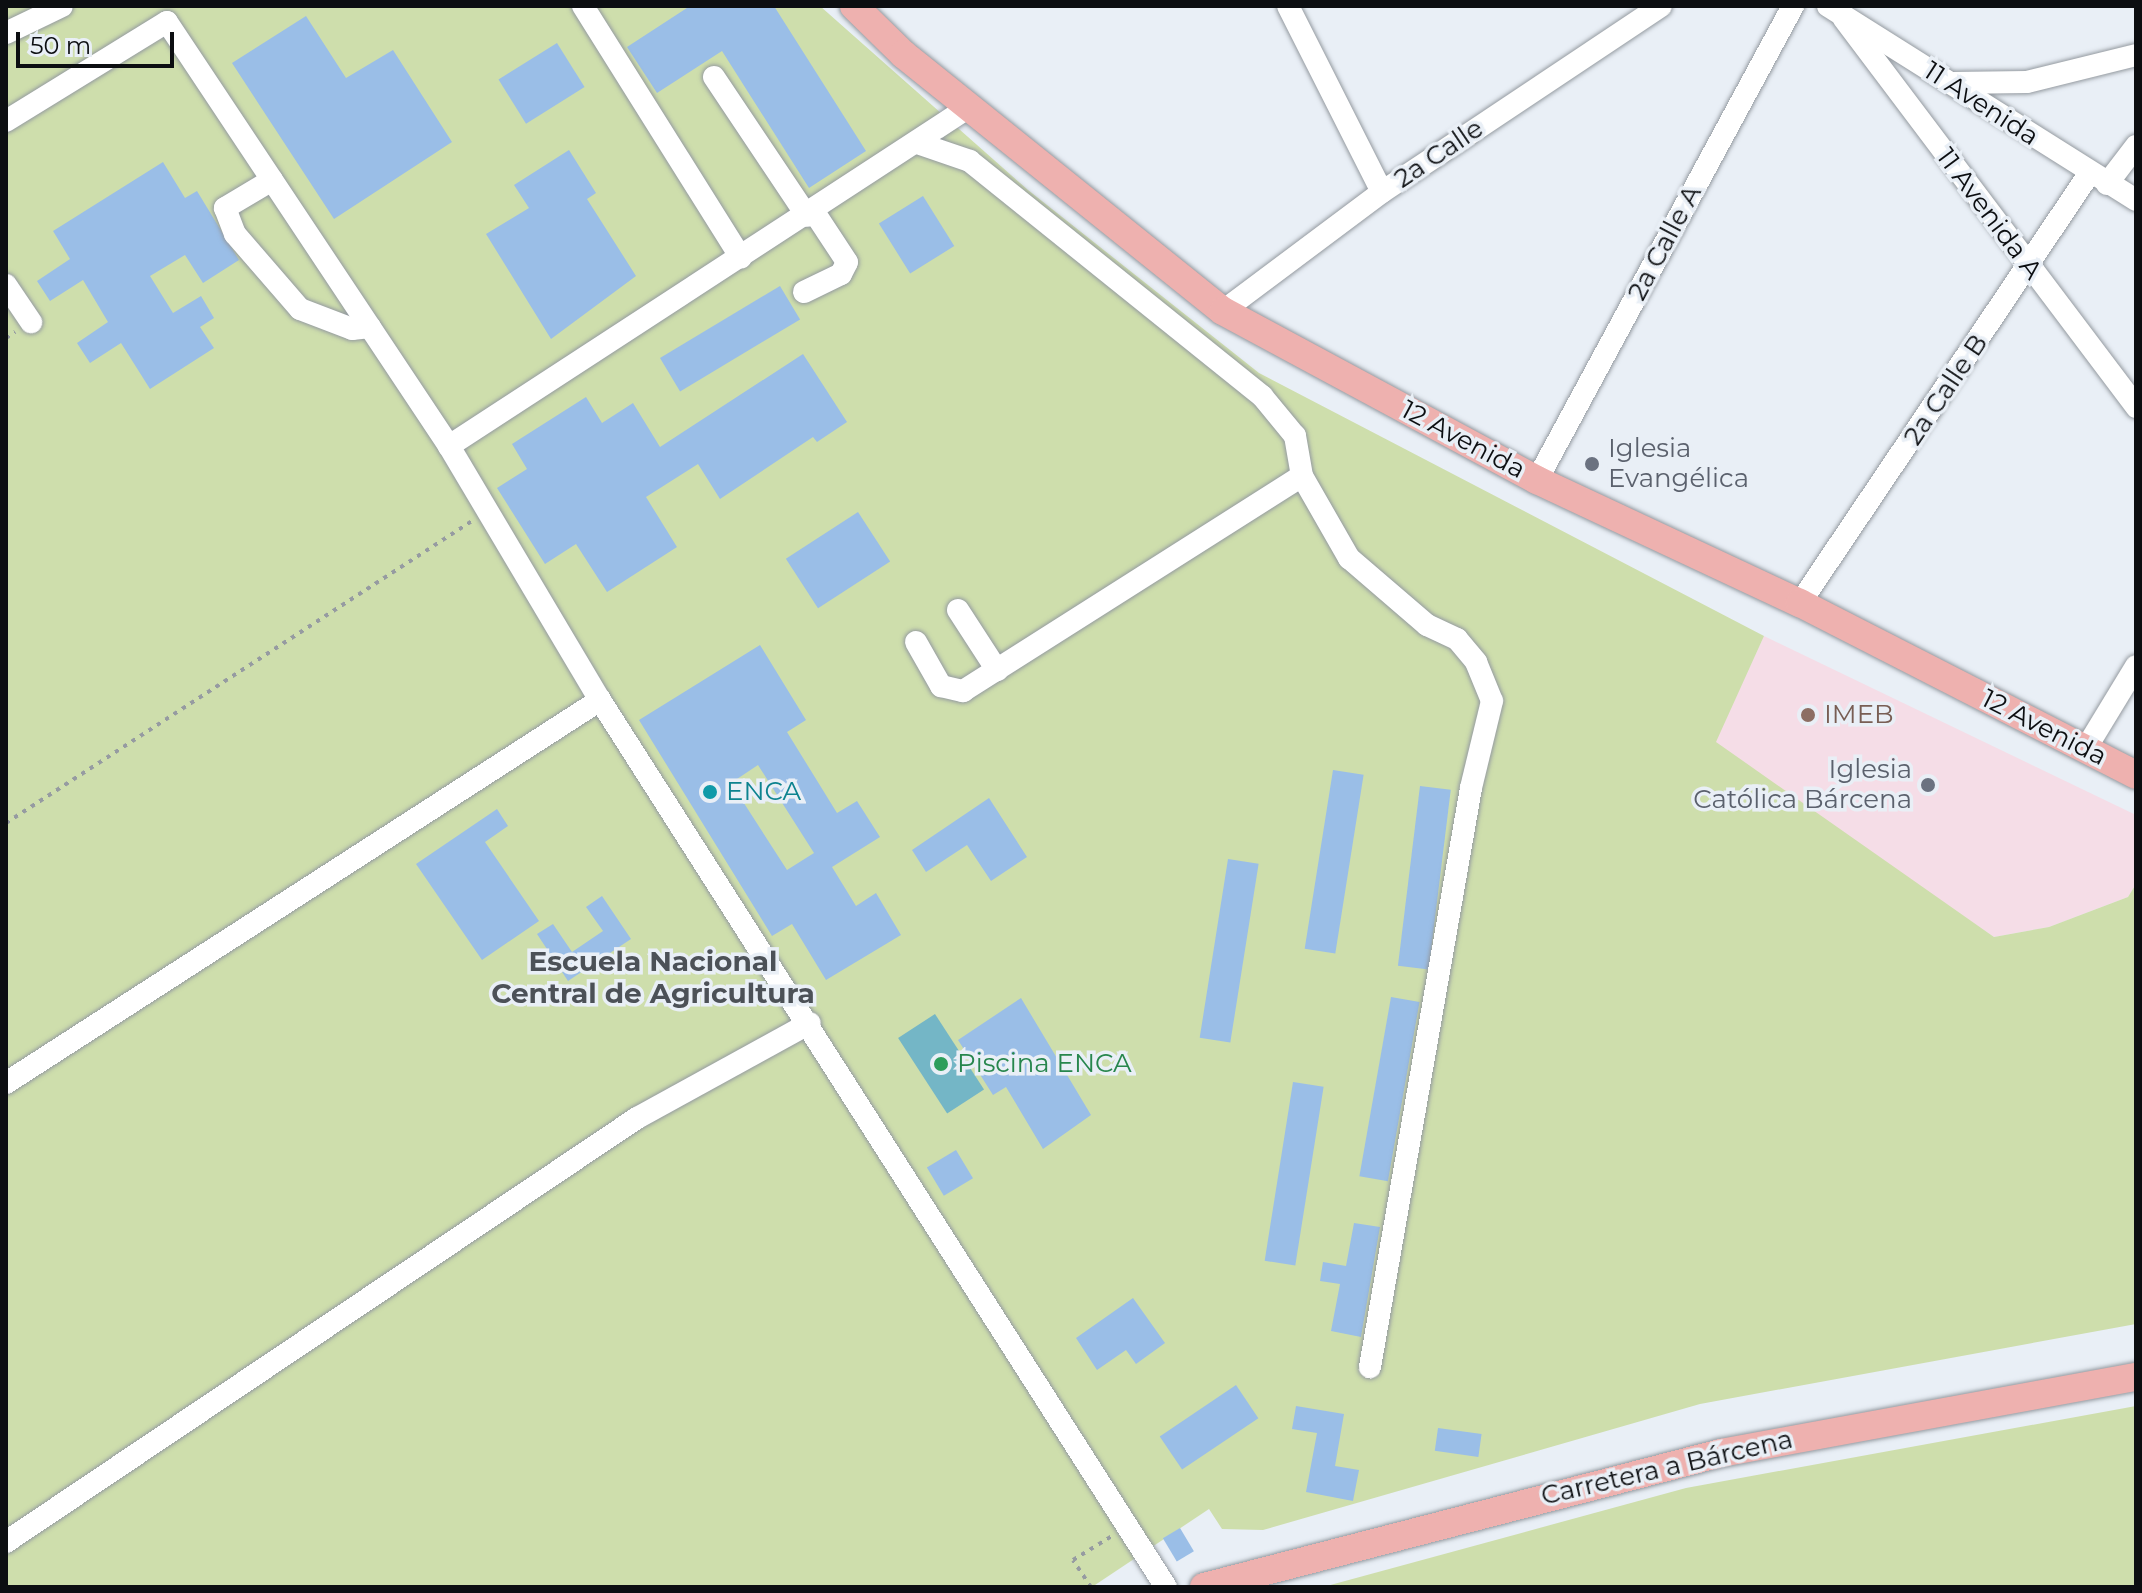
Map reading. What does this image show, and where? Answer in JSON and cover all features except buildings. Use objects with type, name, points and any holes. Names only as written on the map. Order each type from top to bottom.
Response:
[{"type":"main road","name":"12 Avenida","points":[[856,7],[969,107],[1223,311],[1537,480],[1800,603],[2136,775]]},
{"type":"main road","name":"Carretera a Bárcena","points":[[1204,1587],[1721,1453],[2136,1377]]},
{"type":"street","points":[[6,33],[62,6]]},
{"type":"street","points":[[583,6],[741,258]]},
{"type":"street","points":[[1288,6],[1382,192]]},
{"type":"street","name":"2a Calle","points":[[1223,311],[1382,192],[1661,6]]},
{"type":"street","name":"2a Calle A","points":[[1537,480],[1793,6]]},
{"type":"street","name":"11 Avenida","points":[[1836,12],[2136,200]]},
{"type":"street","name":"11 Avenida A","points":[[1836,12],[2136,407]]},
{"type":"street","points":[[6,121],[167,22],[449,446],[600,700],[810,1023],[1166,1587]]},
{"type":"street","points":[[1951,83],[2027,82],[2136,55]]},
{"type":"street","points":[[714,77],[847,262],[841,274],[804,292]]},
{"type":"street","points":[[449,446],[920,144],[969,107]]},
{"type":"street","points":[[920,144],[970,161],[1262,396],[1295,436],[1302,476],[1349,558],[1427,625],[1457,639],[1476,662],[1492,701],[1471,788],[1370,1367]]},
{"type":"street","name":"2a Calle B","points":[[1800,603],[2029,269],[2098,179],[2136,146]]},
{"type":"street","points":[[272,180],[225,208],[235,234],[300,309],[352,329],[370,327]]},
{"type":"street","points":[[6,285],[31,322]]},
{"type":"street","points":[[916,642],[946,690],[963,691],[1302,476]]},
{"type":"street","points":[[958,610],[997,670]]},
{"type":"street","points":[[2085,750],[2136,666]]},
{"type":"street","points":[[6,1083],[600,700]]},
{"type":"street","points":[[6,1542],[637,1118],[810,1023]]},
{"type":"path","points":[[6,823],[488,511]]},
{"type":"path","points":[[1091,1587],[1073,1560],[1128,1526]]},
{"type":"shaded area","points":[[1764,636],[2136,815],[2136,884],[2128,897],[2049,927],[1994,937],[1759,776],[1715,742]]},
{"type":"green space","points":[[6,6],[820,6],[1028,190],[1259,373],[1764,636],[1716,742],[1994,937],[2049,927],[2128,897],[2136,884],[2136,1324],[1700,1404],[1263,1530],[1222,1529],[1209,1509],[1092,1587],[6,1587]]},
{"type":"green space","points":[[2136,1406],[2136,1587],[1323,1587],[1686,1488]]},
{"type":"water","name":"Piscina ENCA","points":[[935,1014],[984,1089],[947,1113],[898,1038]]},
{"type":"place","name":"Iglesia Evangélica","points":[[1592,464]]},
{"type":"place","name":"IMEB","points":[[1808,715]]},
{"type":"place","name":"Iglesia Católica Bárcena","points":[[1928,785]]},
{"type":"place","name":"ENCA","points":[[710,792]]},
{"type":"place","name":"Piscina ENCA","points":[[941,1064]]},
{"type":"district","name":"Escuela Nacional Central de Agricultura","points":[[653,977]]}]
